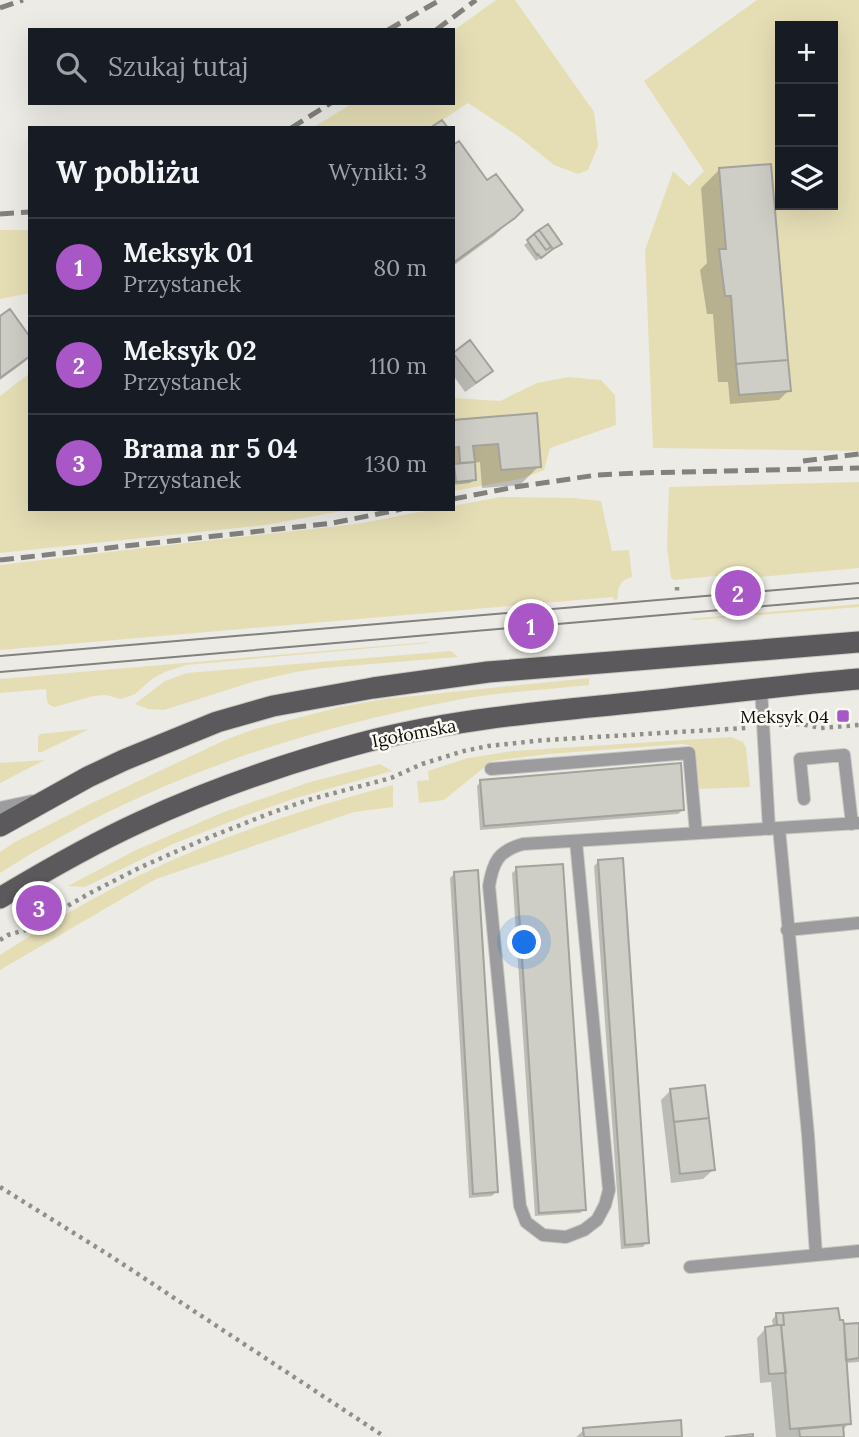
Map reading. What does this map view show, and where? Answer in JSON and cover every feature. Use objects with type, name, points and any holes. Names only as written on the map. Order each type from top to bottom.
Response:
[{"type":"main road","points":[[0,826],[49,797],[124,760],[217,722],[273,706],[328,695],[488,672],[859,642]]},
{"type":"main road","name":"Igołomska","points":[[0,898],[70,858],[175,806],[258,775],[356,745],[439,727],[514,715],[859,679]]},
{"type":"lane","points":[[761,688],[808,1135],[816,1255]]},
{"type":"lane","points":[[491,769],[689,753],[696,833]]},
{"type":"lane","points":[[576,841],[609,1189],[597,1220],[584,1230],[566,1237],[543,1235],[526,1222],[520,1206],[489,886],[492,869],[498,858],[509,848],[523,844],[855,824],[844,755],[800,759],[804,799]]},
{"type":"lane","points":[[0,808],[49,797]]},
{"type":"lane","points":[[788,930],[859,923]]},
{"type":"lane","points":[[690,1267],[859,1251]]},
{"type":"path","points":[[677,587],[677,594]]},
{"type":"path","points":[[778,726],[802,724],[821,729],[859,725]]},
{"type":"path","points":[[0,940],[24,930],[141,867],[200,841],[308,800],[391,778],[422,764],[464,751],[545,740],[746,728]]},
{"type":"path","points":[[0,1187],[109,1255],[385,1437]]},
{"type":"shaded area","points":[[496,0],[515,0],[594,112],[598,146],[588,170],[578,174],[554,165],[518,136],[468,103],[433,126],[315,126],[350,105],[455,105],[455,30]]},
{"type":"shaded area","points":[[757,0],[859,0],[859,451],[653,448],[645,250],[673,171],[689,186],[704,171],[644,81]]},
{"type":"shaded area","points":[[0,230],[28,230],[28,293],[0,299]]},
{"type":"shaded area","points":[[28,375],[28,511],[342,511],[265,525],[0,553],[0,396]]},
{"type":"shaded area","points":[[568,377],[601,380],[615,395],[616,425],[550,448],[544,470],[520,479],[455,491],[455,398],[500,401],[537,383]]},
{"type":"shaded area","points":[[859,482],[859,568],[747,578],[746,573],[674,580],[671,578],[667,547],[669,487]]},
{"type":"shaded area","points":[[500,497],[601,501],[612,551],[629,550],[632,577],[620,585],[618,599],[614,600],[613,597],[0,650],[0,565],[348,525],[427,511],[455,511],[455,506]]},
{"type":"shaded area","points":[[859,604],[859,607],[688,619]]},
{"type":"shaded area","points":[[428,642],[186,665],[165,672],[135,694],[121,699],[106,695],[93,696],[55,707],[48,703],[46,689],[0,693],[0,679]]},
{"type":"shaded area","points":[[451,651],[458,657],[296,672],[252,682],[164,710],[148,709],[135,704],[165,681],[187,673]]},
{"type":"shaded area","points":[[589,678],[589,685],[452,701],[333,728],[274,746],[217,765],[106,813],[0,873],[0,852],[15,842],[225,740],[255,729],[340,707],[384,699]]},
{"type":"shaded area","points":[[89,729],[42,752],[38,752],[40,734]]},
{"type":"shaded area","points":[[731,737],[743,742],[746,748],[750,787],[698,789],[695,751],[692,746],[683,744],[492,761],[444,800],[419,803],[417,781],[429,780],[428,771],[468,758],[513,751]]},
{"type":"shaded area","points":[[45,760],[0,783],[0,763]]},
{"type":"shaded area","points":[[380,764],[392,771],[296,798],[245,816],[173,844],[85,887],[68,886],[136,850],[224,812],[310,782]]},
{"type":"shaded area","points":[[393,785],[393,807],[354,812],[156,879],[0,970],[0,955],[68,913],[140,875],[264,824]]},
{"type":"building","points":[[442,120],[446,126],[433,126]]},
{"type":"building","points":[[459,141],[487,180],[496,174],[523,210],[455,262],[455,144]]},
{"type":"building","points":[[771,164],[788,360],[736,364],[731,296],[725,296],[719,249],[726,249],[719,168]]},
{"type":"building","points":[[548,224],[562,244],[553,249],[539,230]]},
{"type":"building","points":[[539,230],[551,247],[546,250],[534,234]]},
{"type":"building","points":[[534,234],[546,250],[551,247],[553,249],[541,258],[527,240]]},
{"type":"building","points":[[10,309],[28,334],[28,357],[0,378],[0,316]]},
{"type":"building","points":[[470,340],[493,371],[476,383],[455,356],[455,351]]},
{"type":"building","points":[[788,360],[791,391],[739,395],[736,364]]},
{"type":"building","points":[[537,413],[541,467],[501,470],[498,444],[473,446],[475,462],[460,463],[459,447],[455,448],[455,420]]},
{"type":"building","points":[[475,462],[476,480],[456,482],[455,464]]},
{"type":"building","points":[[681,763],[684,810],[484,826],[480,780]]},
{"type":"building","points":[[623,858],[649,1243],[625,1245],[598,860]]},
{"type":"building","points":[[563,864],[586,1210],[539,1213],[516,867]]},
{"type":"building","points":[[478,870],[498,1192],[473,1194],[454,872]]},
{"type":"building","points":[[705,1085],[709,1118],[674,1122],[670,1089]]},
{"type":"building","points":[[709,1118],[715,1170],[680,1174],[674,1122]]},
{"type":"building","points":[[838,1308],[840,1320],[843,1320],[844,1324],[851,1424],[790,1429],[781,1325],[784,1325],[783,1313]]},
{"type":"building","points":[[776,1313],[783,1313],[784,1325],[777,1325]]},
{"type":"building","points":[[859,1323],[859,1358],[846,1360],[844,1324]]},
{"type":"building","points":[[781,1325],[786,1373],[769,1374],[765,1327]]},
{"type":"building","points":[[681,1420],[682,1437],[584,1437],[583,1428]]},
{"type":"building","points":[[843,1425],[844,1437],[800,1437],[799,1429]]},
{"type":"building","points":[[753,1434],[753,1437],[725,1437]]},
{"type":"tram line","points":[[0,656],[859,583]]},
{"type":"tram line","points":[[0,672],[859,598]]},
{"type":"railway","points":[[0,8],[23,0]]},
{"type":"railway","points":[[391,28],[440,0]]},
{"type":"railway","points":[[439,28],[476,0]]},
{"type":"railway","points":[[294,126],[328,105]]},
{"type":"railway","points":[[0,214],[28,212]]},
{"type":"railway","points":[[803,461],[859,454]]},
{"type":"railway","points":[[455,499],[597,475],[859,468]]},
{"type":"railway","points":[[0,560],[333,523],[392,511]]},
{"type":"place","name":"Meksyk 02","points":[[738,593]]},
{"type":"place","name":"Meksyk 01","points":[[531,626]]},
{"type":"place","name":"Meksyk 04","points":[[843,716]]},
{"type":"place","name":"Brama nr 5 04","points":[[39,908]]}]
